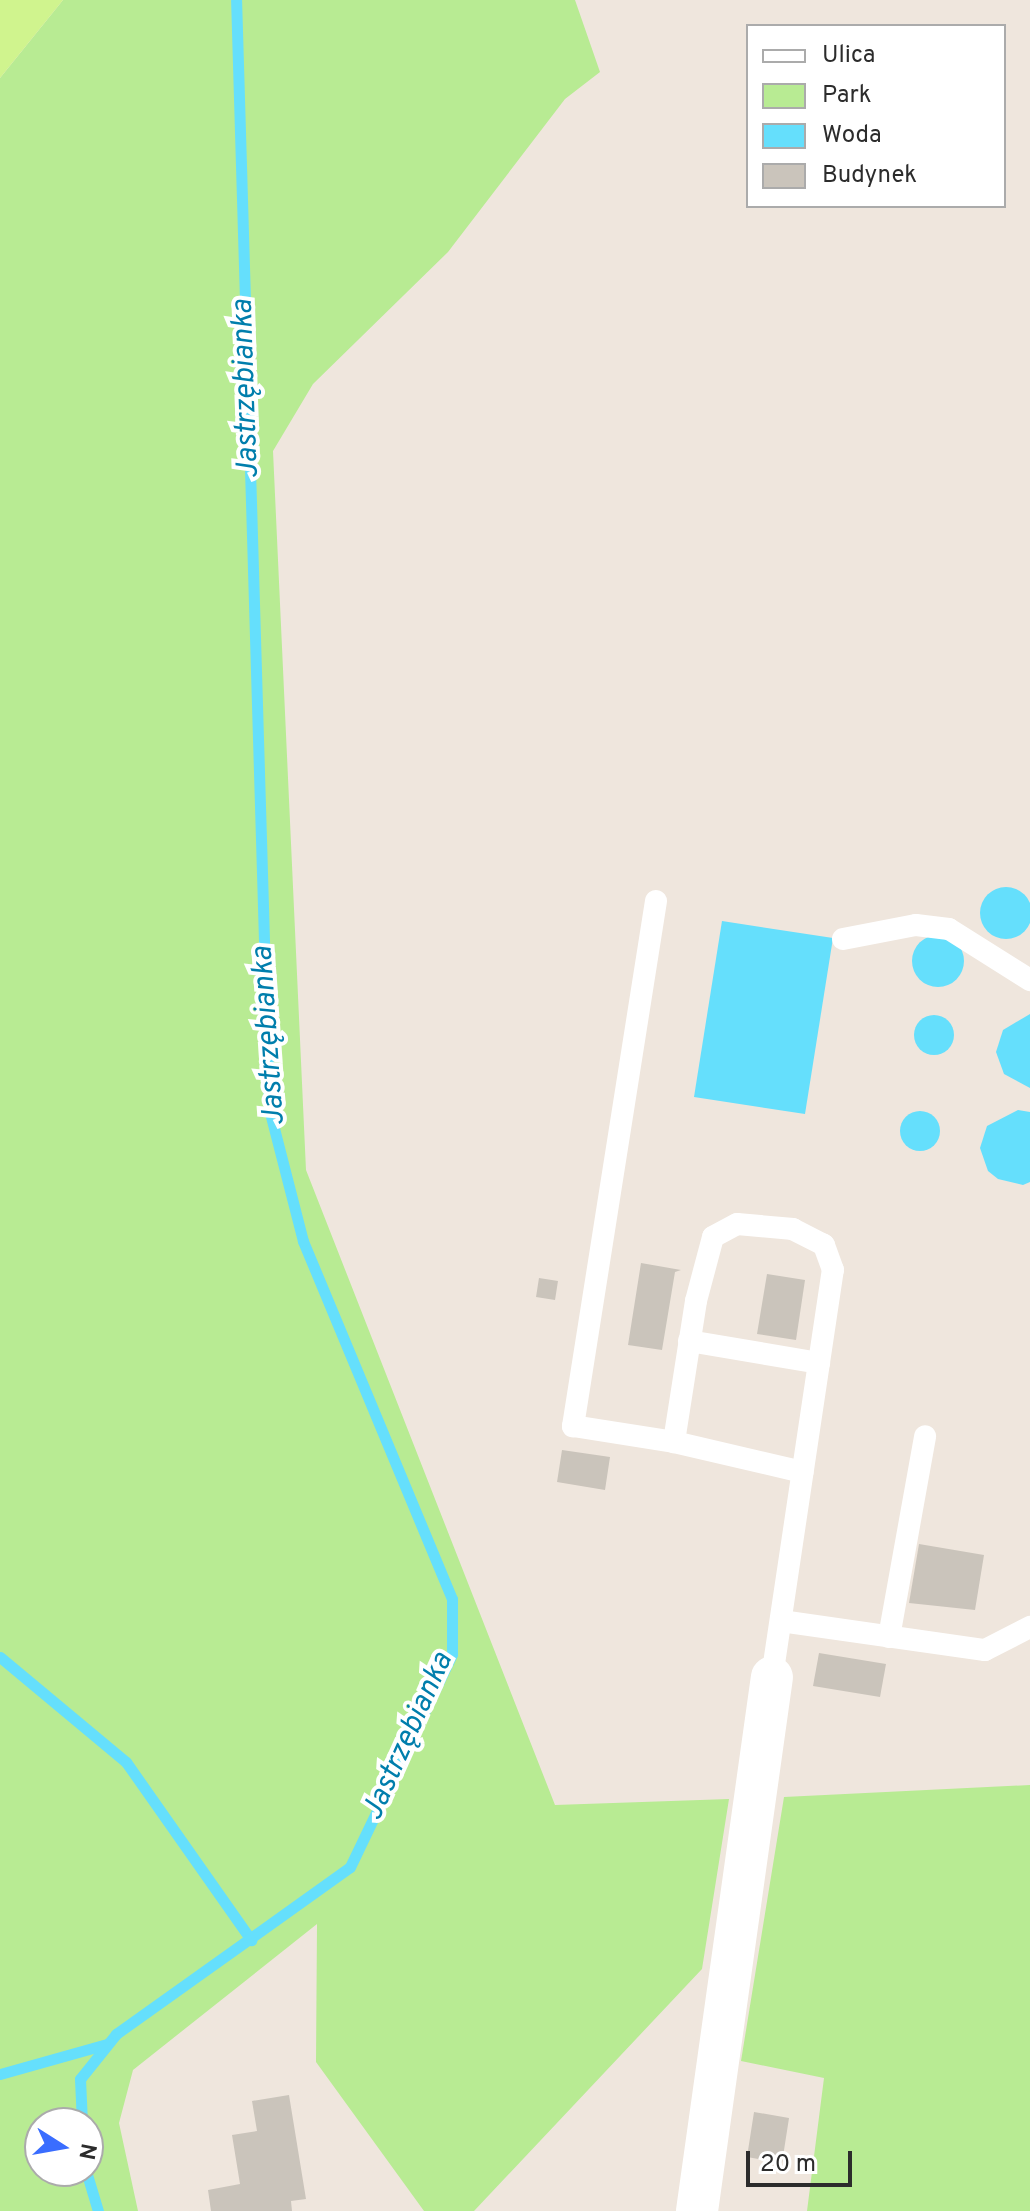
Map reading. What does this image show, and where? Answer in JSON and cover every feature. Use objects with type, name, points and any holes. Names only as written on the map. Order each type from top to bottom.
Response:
[{"type":"street","points":[[697,2211],[772,1677]]},
{"type":"lane","points":[[656,901],[573,1426],[674,1442],[803,1472]]},
{"type":"lane","points":[[843,939],[916,925],[949,929],[1030,980]]},
{"type":"lane","points":[[674,1442],[689,1341],[713,1237],[737,1224],[793,1229],[824,1245],[833,1270],[772,1677]]},
{"type":"lane","points":[[689,1341],[819,1363]]},
{"type":"lane","points":[[889,1637],[925,1436]]},
{"type":"lane","points":[[781,1621],[985,1650],[1030,1627]]},
{"type":"green space","points":[[0,0],[63,0],[0,78]]},
{"type":"green space","points":[[63,0],[575,0],[600,72],[565,99],[448,252],[313,384],[273,451],[306,1170],[555,1805],[729,1799],[702,1969],[474,2211],[424,2211],[316,2062],[317,1924],[133,2070],[119,2123],[138,2211],[0,2211],[0,78]]},
{"type":"green space","points":[[1030,1785],[1030,2211],[807,2211],[824,2078],[741,2061],[784,1797]]},
{"type":"water","points":[[996,889],[1016,889],[1030,903],[1030,923],[1016,937],[996,937],[982,923],[982,903]]},
{"type":"water","points":[[722,921],[833,938],[805,1114],[694,1097]]},
{"type":"water","points":[[938,935],[956,943],[964,961],[956,979],[938,987],[920,979],[912,961],[920,943]]},
{"type":"water","points":[[1030,1014],[1030,1088],[1004,1074],[996,1052],[1003,1030]]},
{"type":"water","points":[[934,1015],[948,1021],[954,1035],[948,1049],[934,1055],[920,1049],[914,1035],[920,1021]]},
{"type":"water","points":[[1018,1110],[1030,1112],[1030,1182],[1023,1185],[998,1179],[988,1171],[980,1148],[987,1126]]},
{"type":"water","points":[[920,1111],[934,1117],[940,1131],[934,1145],[920,1151],[906,1145],[900,1131],[906,1117]]},
{"type":"building","points":[[641,1263],[681,1270],[675,1272],[662,1350],[628,1345]]},
{"type":"building","points":[[767,1274],[805,1280],[796,1340],[757,1334]]},
{"type":"building","points":[[539,1278],[558,1281],[555,1300],[536,1297]]},
{"type":"building","points":[[562,1450],[610,1457],[605,1490],[557,1482]]},
{"type":"building","points":[[919,1544],[984,1555],[975,1610],[909,1603]]},
{"type":"building","points":[[819,1653],[886,1664],[880,1697],[813,1686]]},
{"type":"building","points":[[289,2095],[306,2199],[291,2201],[292,2211],[211,2211],[208,2190],[240,2184],[232,2135],[257,2131],[252,2101]]},
{"type":"building","points":[[754,2112],[789,2118],[782,2163],[747,2157]]},
{"type":"waterway","name":"Jastrzębianka","points":[[81,2107],[80,2079],[116,2034],[350,1867],[452,1654],[452,1599],[303,1241],[269,1109],[236,0]]},
{"type":"waterway","points":[[0,1657],[126,1762],[251,1940]]},
{"type":"waterway","points":[[0,2074],[107,2044]]},
{"type":"waterway","name":"Jastrzębianka","points":[[91,2187],[98,2211]]}]
